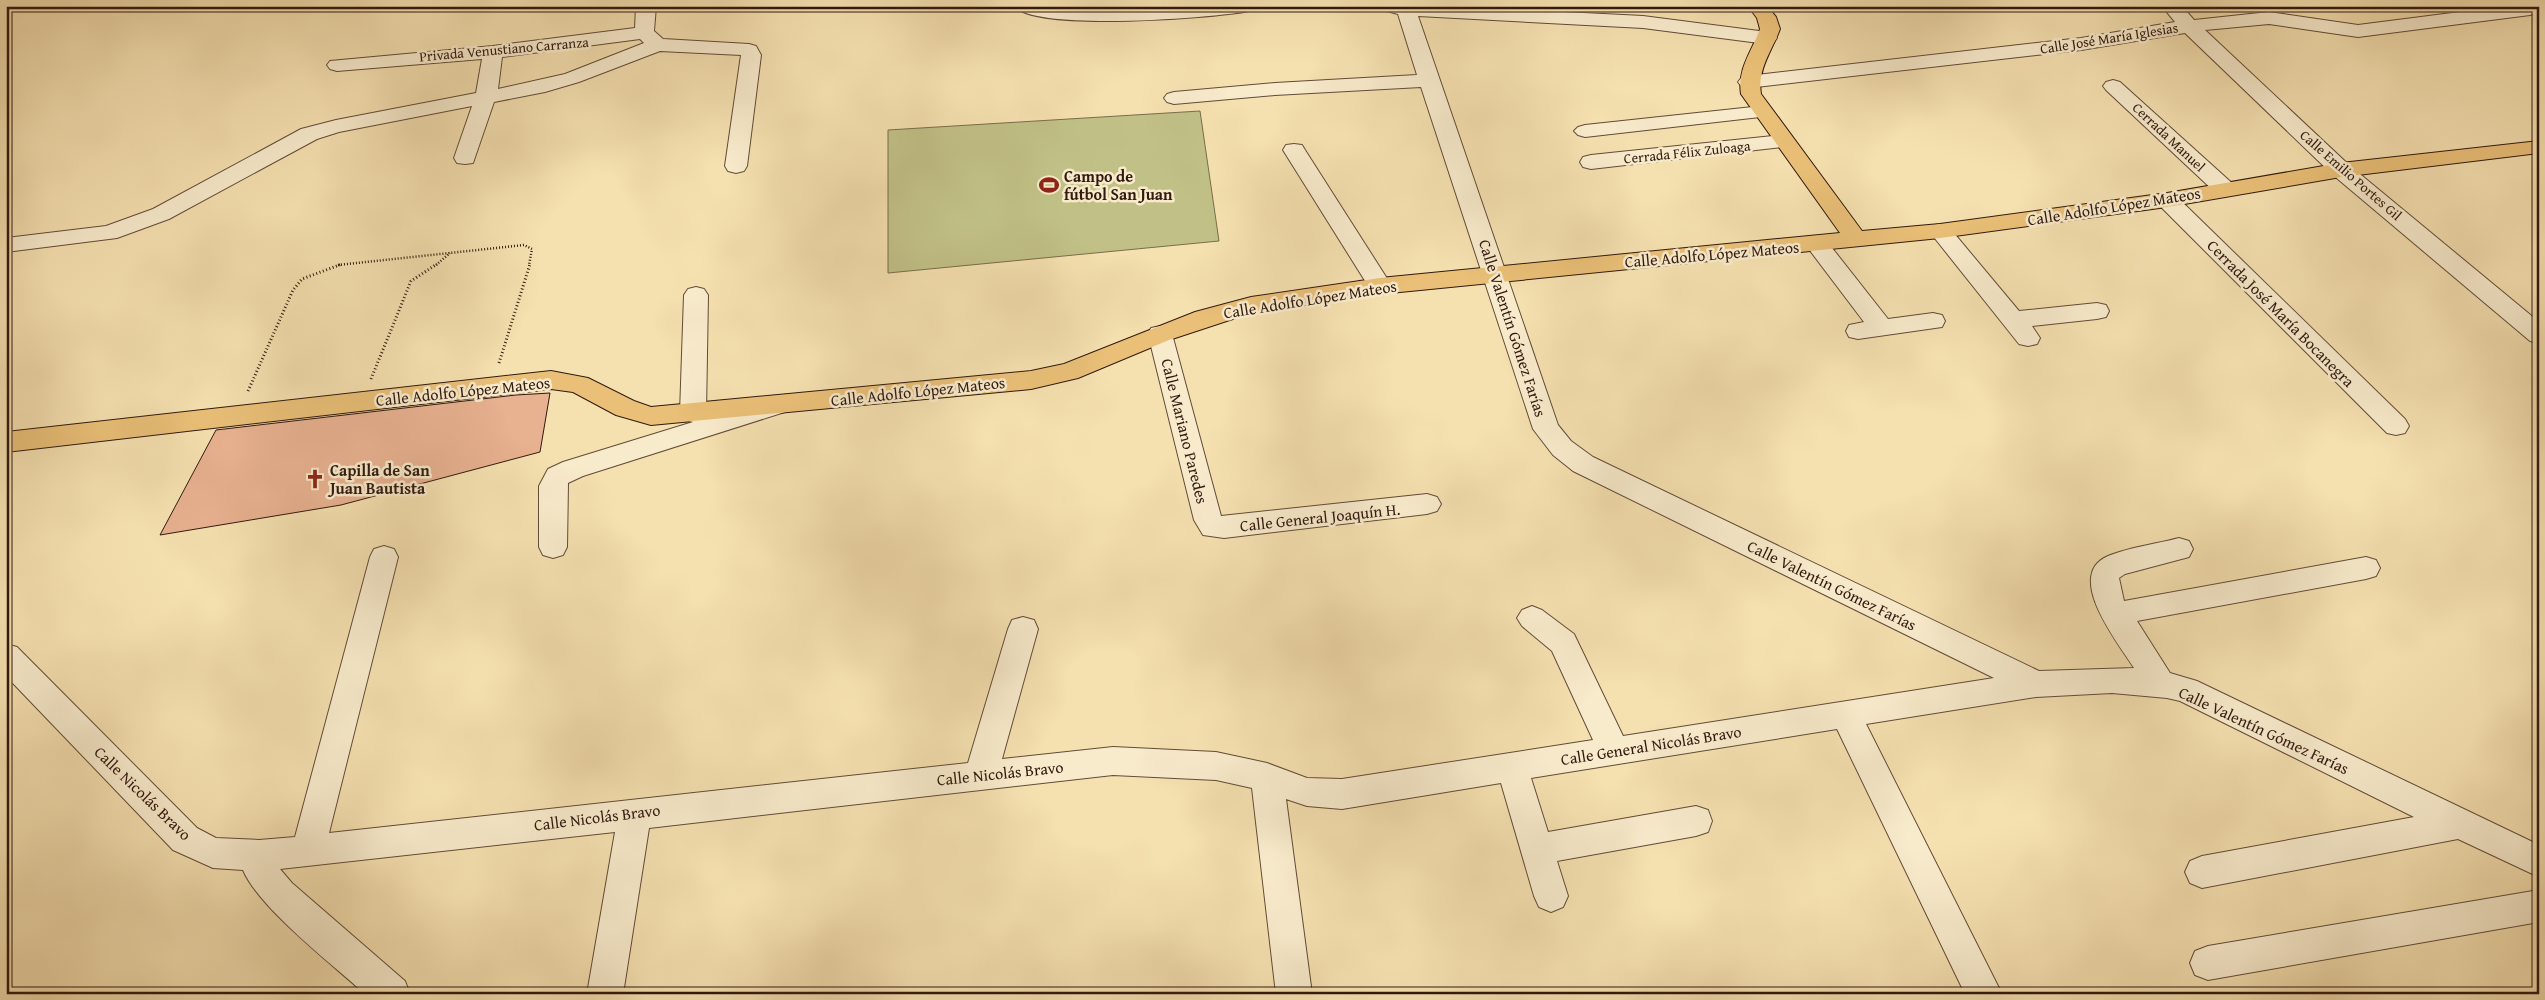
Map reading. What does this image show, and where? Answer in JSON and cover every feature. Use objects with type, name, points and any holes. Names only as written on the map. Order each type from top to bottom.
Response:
[{"type":"main road","points":[[1757,6],[1766,17],[1770,29],[1750,69],[1748,82],[1751,94],[1762,112],[1856,240]]},
{"type":"main road","name":"Calle Adolfo López Mateos","points":[[6,442],[551,380],[579,384],[625,408],[652,416],[1031,380],[1069,372],[1160,334],[1204,318],[1251,305],[1380,286],[1940,232],[2167,200],[2341,170],[2539,147]]},
{"type":"street","points":[[646,6],[651,39]]},
{"type":"street","points":[[1024,6],[1032,11],[1109,16],[1208,11],[1247,6]]},
{"type":"street","name":"Calle Emilio Portes Gil","points":[[2171,6],[2189,26],[2341,170],[2539,335]]},
{"type":"street","points":[[2422,6],[2466,17]]},
{"type":"street","points":[[1398,8],[1643,22],[1767,38]]},
{"type":"street","name":"Calle Valentín Gómez Farías","points":[[1398,8],[1429,80],[1496,274],[1546,429],[1562,448],[1583,464],[2036,684],[2126,680],[2159,682],[2186,690],[2539,862]]},
{"type":"street","name":"Calle José María Iglesias","points":[[1748,82],[2081,44],[2189,26],[2268,18],[2358,31],[2532,10]]},
{"type":"street","points":[[6,245],[108,233],[161,214],[309,134],[336,126],[485,98],[572,78],[651,39],[749,50],[751,55],[736,166]]},
{"type":"street","name":"Privada Venustiano Carranza","points":[[337,64],[651,39]]},
{"type":"street","points":[[465,158],[490,82],[493,52]]},
{"type":"street","points":[[1174,98],[1275,89],[1429,80]]},
{"type":"street","name":"Cerrada Manuel","points":[[2113,86],[2225,189]]},
{"type":"street","points":[[1585,131],[1762,112]]},
{"type":"street","name":"Cerrada Félix Zuloaga","points":[[1591,162],[1783,141]]},
{"type":"street","points":[[1294,150],[1380,286]]},
{"type":"street","name":"Cerrada José María Bocanegra","points":[[2167,200],[2396,426]]},
{"type":"street","points":[[1940,232],[2021,329],[2097,311]]},
{"type":"street","points":[[1817,244],[1882,328]]},
{"type":"street","points":[[693,413],[696,295]]},
{"type":"street","points":[[2513,313],[2539,309]]},
{"type":"street","points":[[1858,331],[1934,321]]},
{"type":"street","name":"Calle Mariano Paredes","points":[[1160,334],[1208,520],[1213,527]]},
{"type":"street","points":[[554,547],[553,486],[558,476],[573,469],[783,404]]},
{"type":"street","name":"Calle General Joaquín H.","points":[[1213,527],[1427,504]]},
{"type":"street","points":[[2159,682],[2108,600],[2104,574],[2116,564],[2178,549]]},
{"type":"street","points":[[308,851],[384,556]]},
{"type":"street","points":[[2118,617],[2129,611],[2366,568]]},
{"type":"street","points":[[1532,618],[1563,643],[1614,751]]},
{"type":"street","points":[[981,775],[1024,628]]},
{"type":"street","name":"Calle Nicolás Bravo","points":[[6,656],[185,839],[213,853],[260,855],[308,851],[1114,761],[1216,766],[1267,777]]},
{"type":"street","name":"Calle General Nicolás Bravo","points":[[1267,777],[1307,792],[1342,794],[2036,684]]},
{"type":"street","points":[[1846,715],[1984,994]]},
{"type":"street","points":[[1512,767],[1551,896]]},
{"type":"street","points":[[1267,777],[1294,994]]},
{"type":"street","points":[[605,994],[635,813]]},
{"type":"street","points":[[1537,849],[1696,820]]},
{"type":"street","points":[[2202,872],[2458,824]]},
{"type":"street","points":[[260,855],[260,870],[280,894],[392,994]]},
{"type":"street","points":[[2208,963],[2539,906]]},
{"type":"path","points":[[237,416],[293,290],[302,279],[345,262],[524,245],[532,249],[510,329],[491,387]]},
{"type":"path","points":[[361,402],[411,281],[435,266],[450,252]]},
{"type":"green space","name":"Campo de fútbol San Juan","points":[[1200,111],[1219,241],[888,273],[888,130]]},
{"type":"building","name":"Capilla de San Juan Bautista","points":[[550,393],[540,452],[341,505],[160,535],[216,430],[516,395]]},
{"type":"place","name":"Campo de fútbol San Juan","points":[[1049,185]]},
{"type":"place","name":"Capilla de San Juan Bautista","points":[[315,479]]}]
